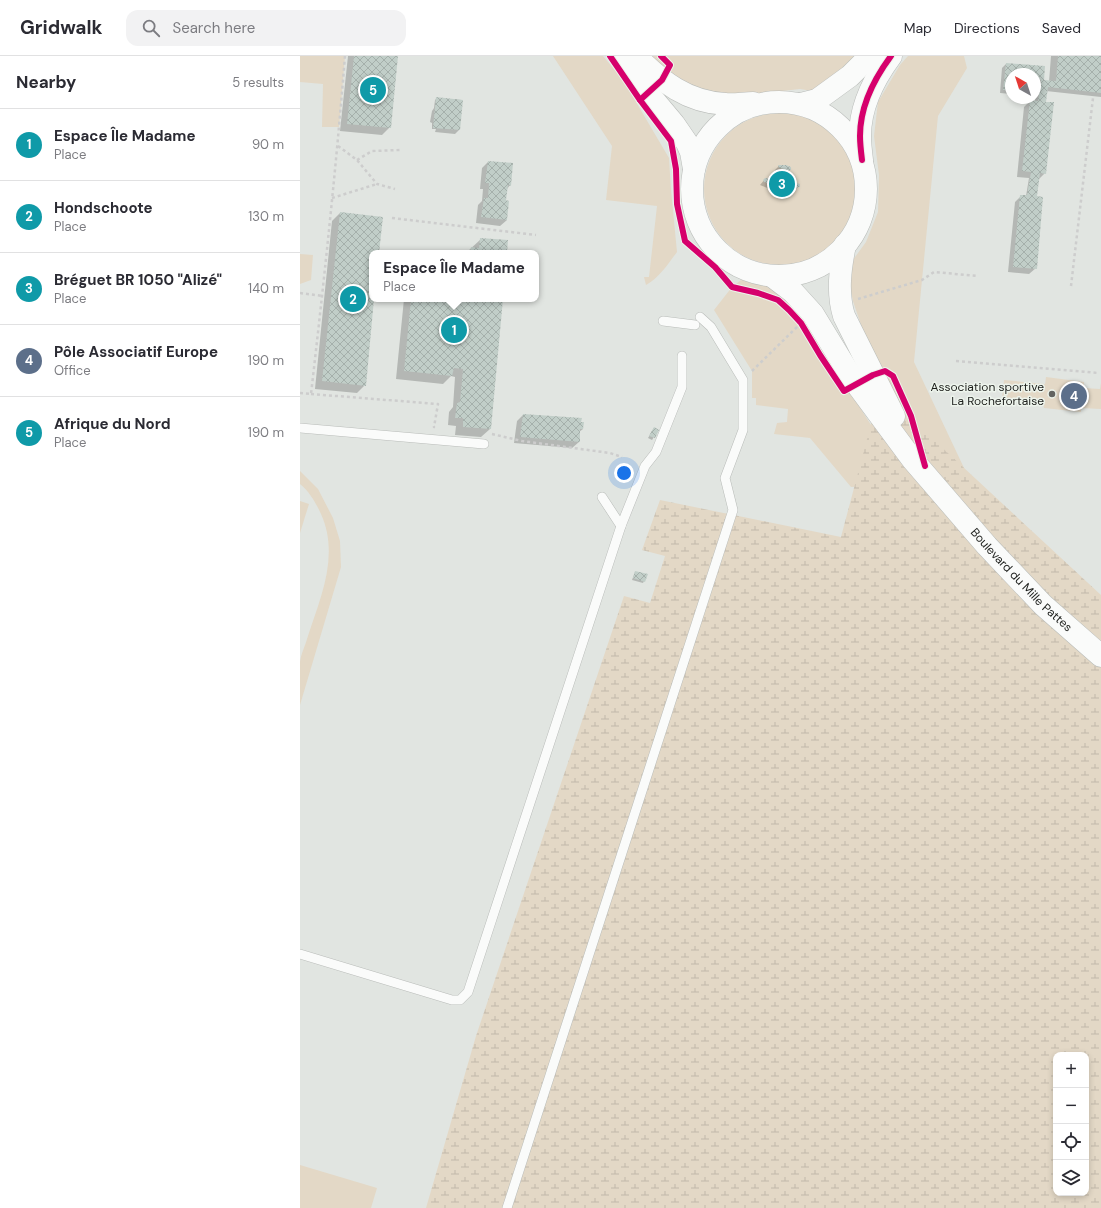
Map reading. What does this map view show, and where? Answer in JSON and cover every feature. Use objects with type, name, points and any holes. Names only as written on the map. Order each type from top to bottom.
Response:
[{"type":"main road","points":[[621,56],[687,143],[691,152],[694,170]]},
{"type":"main road","points":[[636,56],[662,80],[685,95],[708,102],[726,104],[784,102],[801,104],[827,116],[842,128],[854,143],[862,160],[866,175],[867,190],[861,220],[854,233],[837,254],[828,261],[807,272],[772,276],[739,266],[721,254],[707,238],[698,220],[694,205],[692,190],[694,170],[702,148],[724,121],[744,109],[766,103]]},
{"type":"main road","points":[[801,104],[818,100],[850,76],[870,56]]},
{"type":"main road","points":[[862,160],[860,134],[866,99],[882,69],[891,56]]},
{"type":"main road","points":[[845,245],[840,282],[841,304],[844,316],[892,413],[946,498]]},
{"type":"main road","points":[[772,276],[793,292],[813,314],[852,378],[912,459],[946,498]]},
{"type":"main road","name":"Boulevard du Mille Pattes","points":[[946,498],[987,546],[1043,605],[1101,656]]},
{"type":"lane","points":[[507,1208],[733,510],[725,478],[742,430],[743,380],[711,327],[698,321],[663,321]]},
{"type":"lane","points":[[300,954],[452,1000],[460,1000],[468,992],[621,526],[645,466],[656,452],[682,387],[682,356]]},
{"type":"lane","points":[[300,428],[484,444]]},
{"type":"lane","points":[[602,497],[621,526]]},
{"type":"path","points":[[311,394],[323,296],[338,146],[345,56]]},
{"type":"path","points":[[1071,286],[1093,98]]},
{"type":"path","points":[[338,146],[357,160],[377,184],[395,190]]},
{"type":"path","points":[[357,160],[372,151],[400,150]]},
{"type":"path","points":[[332,198],[377,184]]},
{"type":"path","points":[[392,218],[536,235]]},
{"type":"path","points":[[300,293],[323,296]]},
{"type":"path","points":[[797,319],[805,330]]},
{"type":"path","points":[[956,361],[1098,373]]},
{"type":"path","points":[[300,393],[438,404],[434,427],[442,428]]},
{"type":"path","points":[[489,433],[522,441],[610,453],[622,457]]},
{"type":"green space","points":[[300,56],[345,56],[339,127],[322,127],[323,84],[300,82]]},
{"type":"green space","points":[[553,56],[603,56],[623,80],[669,158],[677,252],[659,275],[646,285],[644,277],[649,277],[657,206],[606,200],[612,146]]},
{"type":"green space","points":[[648,56],[861,56],[812,91],[800,89],[755,94],[714,96],[666,72]]},
{"type":"green space","points":[[908,56],[964,56],[967,68],[938,116],[914,362],[973,487],[966,507],[877,373],[853,301],[849,282],[850,264],[866,242],[878,212],[879,175],[874,136],[878,102],[900,65]]},
{"type":"green space","points":[[787,113],[809,118],[822,125],[834,135],[844,147],[851,160],[855,174],[855,204],[851,218],[844,231],[834,243],[822,253],[809,260],[795,264],[773,265],[751,260],[738,253],[726,243],[716,231],[709,218],[705,204],[704,182],[709,160],[716,147],[726,135],[738,125],[751,118],[765,114]]},
{"type":"green space","points":[[300,254],[313,255],[311,280],[300,284]]},
{"type":"green space","points":[[757,279],[782,290],[805,320],[829,354],[864,414],[909,484],[851,487],[810,438],[774,434],[777,423],[787,422],[788,409],[756,405],[756,398],[752,398],[752,371],[714,310],[732,287],[741,280]]},
{"type":"green space","name":"Association sportive La Rochefortaise","points":[[1046,377],[1084,382],[1084,388],[1100,389],[1101,383],[1101,409],[1081,408],[1081,412],[1044,408],[1043,404],[1002,399],[1004,380],[1045,384]]},
{"type":"green space","points":[[880,390],[1101,595],[1101,1208],[426,1208],[476,1036],[624,596],[650,603],[665,556],[642,550],[660,500],[841,537]]},
{"type":"green space","points":[[300,471],[318,489],[333,518],[340,541],[341,567],[300,705],[300,662],[326,577],[329,545],[321,514],[312,498],[300,484]]},
{"type":"green space","points":[[300,501],[309,504],[300,533]]},
{"type":"green space","points":[[300,1165],[377,1188],[371,1208],[300,1208]]},
{"type":"building","points":[[354,56],[398,56],[391,128],[347,124]]},
{"type":"building","points":[[1058,56],[1101,56],[1101,93],[1048,87],[1046,102],[1054,102],[1046,174],[1040,173],[1037,196],[1043,197],[1037,269],[1013,267],[1020,195],[1027,195],[1031,172],[1022,171],[1030,104],[1041,104],[1041,68],[1005,68],[1006,63],[1045,66],[1044,80],[1056,81]]},
{"type":"building","points":[[1005,72],[1005,90],[1003,90]]},
{"type":"building","points":[[436,97],[463,100],[460,130],[433,128]]},
{"type":"building","points":[[488,161],[513,163],[511,186],[508,185],[506,200],[509,201],[507,220],[481,217],[484,198],[488,198],[489,183],[485,183]]},
{"type":"building","points":[[778,165],[786,165],[791,167],[791,170],[786,170],[785,180],[800,184],[800,187],[789,188],[787,191],[787,188],[784,187],[781,195],[781,187],[778,187],[776,191],[776,186],[764,182],[763,180],[765,178],[781,180],[784,169],[779,168]]},
{"type":"building","points":[[340,212],[383,217],[379,250],[369,250],[369,302],[374,302],[366,386],[322,381]]},
{"type":"building","points":[[480,238],[508,240],[507,250],[470,250],[471,247],[479,248]]},
{"type":"building","points":[[411,302],[503,302],[491,429],[463,427],[463,418],[455,418],[457,403],[460,402],[463,369],[454,368],[452,376],[404,371]]},
{"type":"building","points":[[523,414],[582,418],[581,422],[584,422],[583,429],[580,429],[580,442],[520,437]]},
{"type":"building","points":[[654,427],[659,430],[655,438],[649,436]]},
{"type":"building","points":[[635,571],[648,574],[645,582],[633,578]]},
{"type":"cycle path","points":[[610,56],[640,100]]},
{"type":"cycle path","points":[[661,56],[670,65],[662,80],[640,100],[671,141],[676,169],[677,204],[685,241],[715,267],[732,287],[758,293],[778,300],[789,310],[801,323],[844,391],[873,375],[885,371],[893,376],[911,416],[925,466]]},
{"type":"cycle path","points":[[862,160],[860,139],[862,114],[869,94],[879,74],[891,56]]},
{"type":"place","name":"Afrique du Nord","points":[[373,90]]},
{"type":"place","name":"Bréguet BR 1050 \"Alizé\"","points":[[782,184]]},
{"type":"place","name":"Hondschoote","points":[[353,299]]},
{"type":"place","name":"Espace Île Madame","points":[[454,330]]},
{"type":"place","name":"Association sportive La Rochefortaise","points":[[1052,394]]},
{"type":"place","name":"Pôle Associatif Europe","points":[[1074,396]]}]
